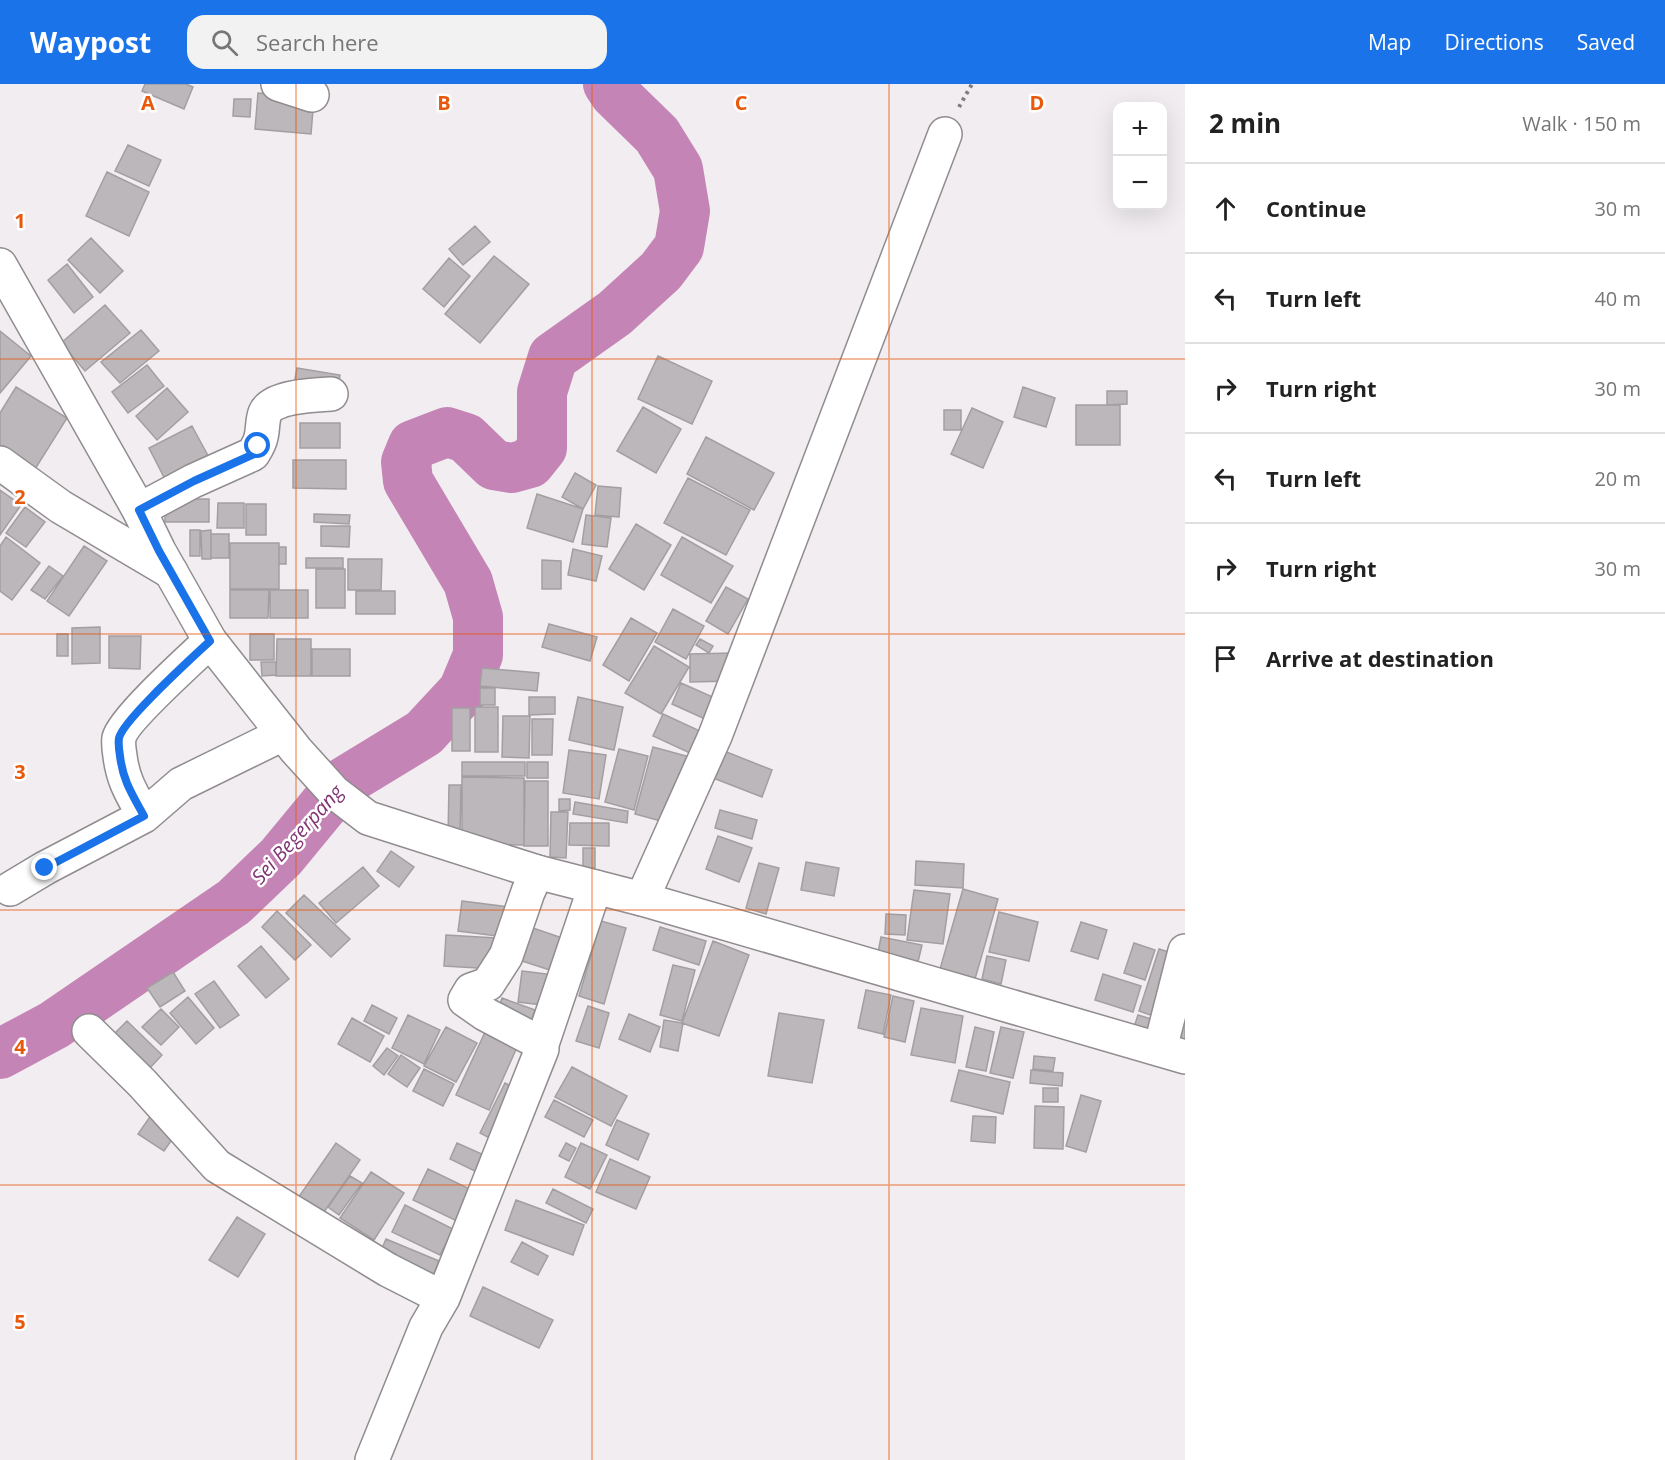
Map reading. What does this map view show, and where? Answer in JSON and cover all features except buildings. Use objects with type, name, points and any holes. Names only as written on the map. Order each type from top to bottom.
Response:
[{"type":"street","points":[[278,84],[312,95]]},
{"type":"street","points":[[642,899],[715,736],[945,135]]},
{"type":"street","points":[[0,265],[139,510],[210,641],[290,742],[334,792],[368,818],[537,872],[642,899],[1172,1053],[1185,951]]},
{"type":"street","points":[[139,510],[194,481],[254,454],[261,438],[265,413],[270,406],[297,397],[332,394]]},
{"type":"street","points":[[0,463],[61,507],[171,572]]},
{"type":"street","points":[[144,816],[126,784],[118,744],[120,734],[135,714],[210,641]]},
{"type":"street","points":[[10,889],[144,816],[181,784],[290,742]]},
{"type":"street","points":[[537,872],[506,956],[488,984],[471,990],[465,1000],[485,1014],[542,1044]]},
{"type":"street","points":[[372,1460],[426,1327],[442,1298],[542,1049],[595,887]]},
{"type":"street","points":[[89,1031],[142,1083],[217,1166],[388,1270],[442,1298]]},
{"type":"waterway","name":"Sei Begerpang","points":[[0,1054],[54,1025],[234,902],[281,857],[342,783],[424,733],[463,691],[478,655],[478,617],[468,582],[408,481],[406,462],[413,445],[447,432],[466,438],[494,465],[512,468],[530,463],[542,448],[542,392],[553,357],[615,313],[661,271],[679,247],[685,211],[678,169],[657,135],[614,93],[608,84]]},
{"type":"route","points":[[45,868],[144,816],[126,784],[118,744],[120,734],[135,714],[210,641],[159,551],[139,510],[194,481],[254,454],[258,446]]}]
